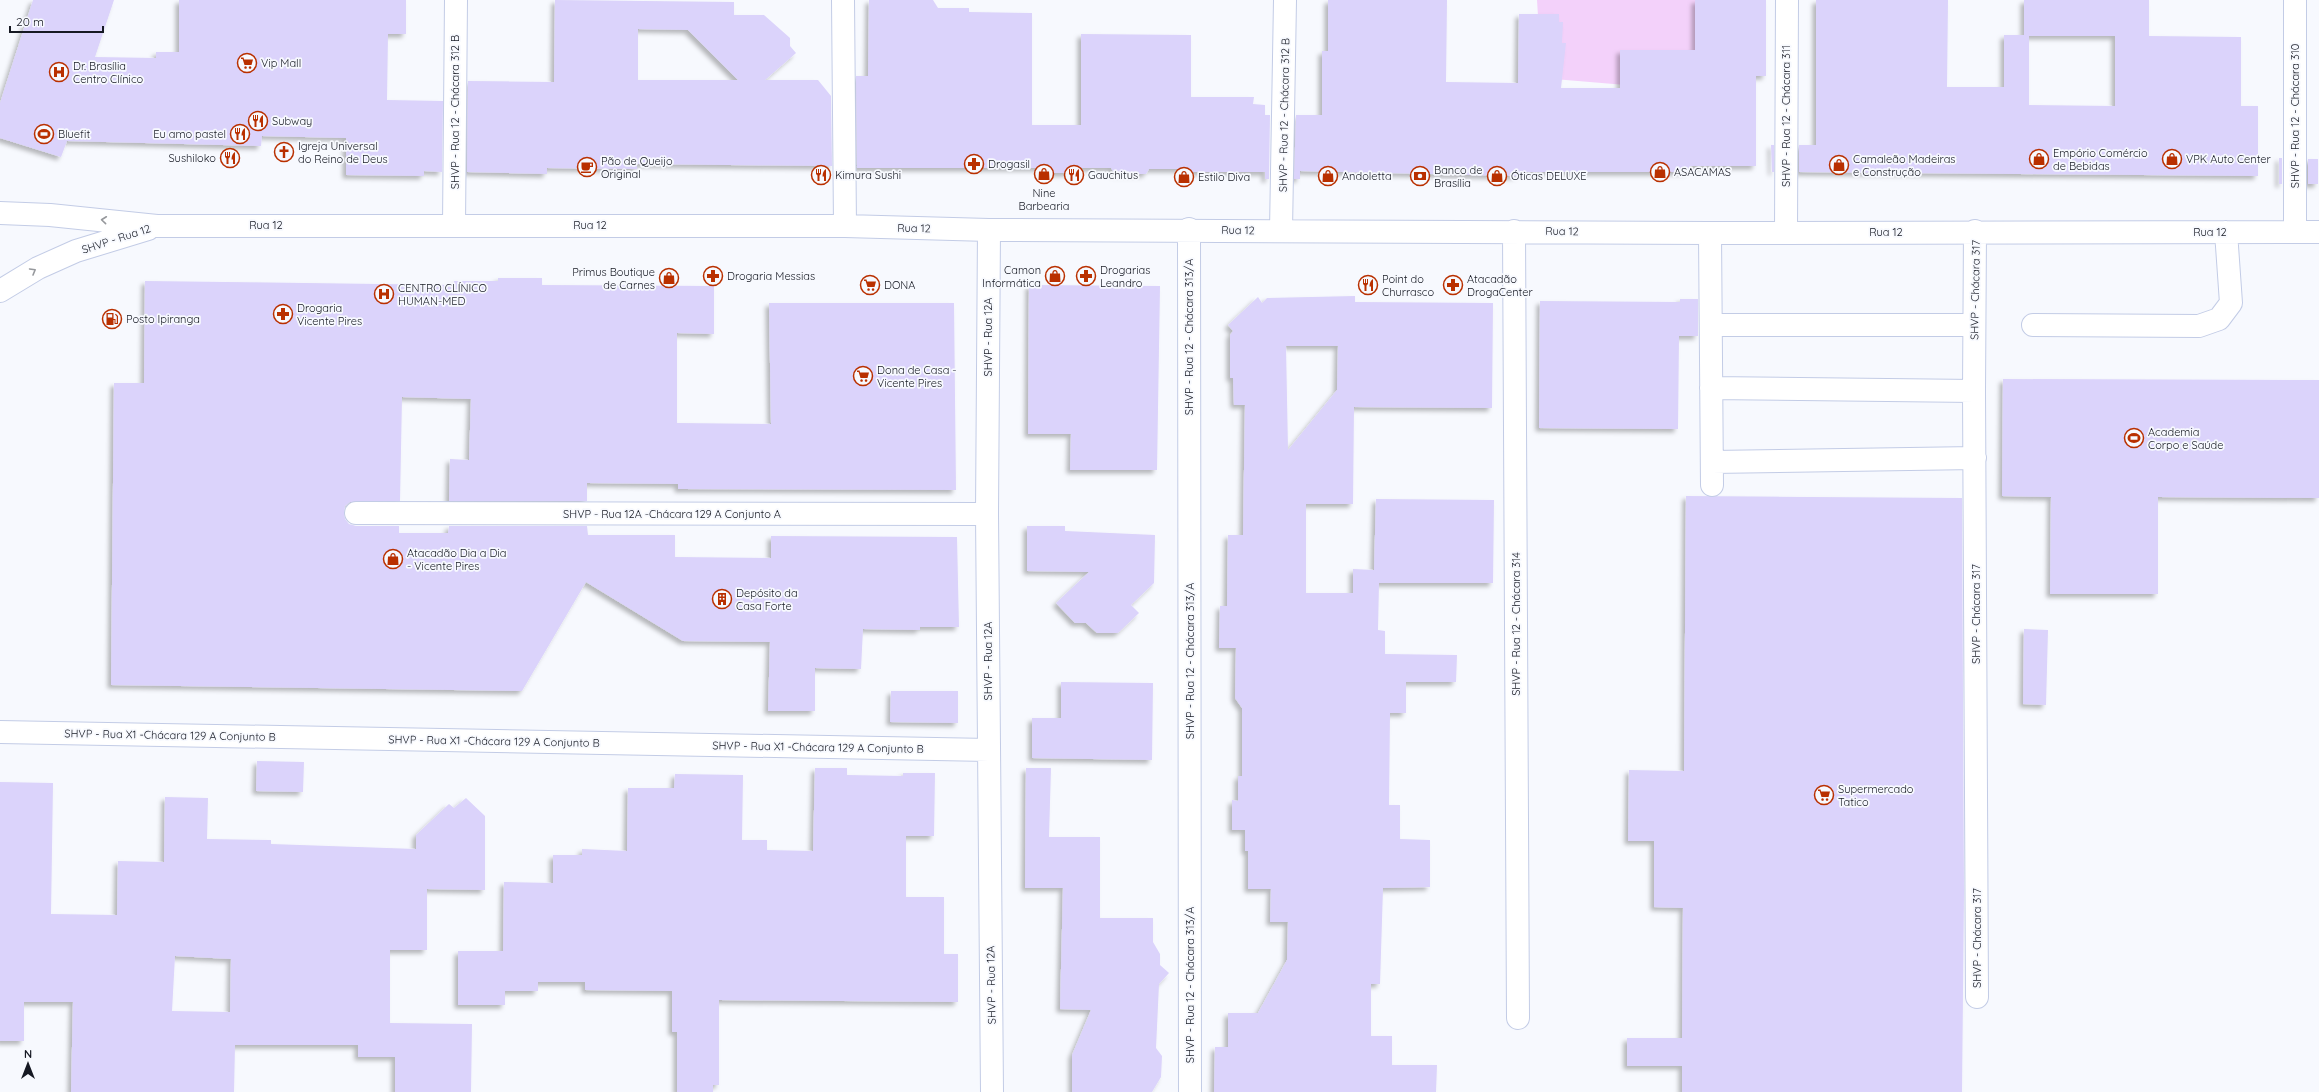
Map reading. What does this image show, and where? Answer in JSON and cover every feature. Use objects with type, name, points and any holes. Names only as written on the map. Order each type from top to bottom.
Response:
[{"type":"street","name":"SHVP - Rua 12 - Chácara 312 B","points":[[454,225],[456,0]]},
{"type":"street","points":[[843,0],[845,226]]},
{"type":"street","name":"SHVP - Rua 12 - Chácara 312 B","points":[[1281,230],[1285,0]]},
{"type":"street","name":"SHVP - Rua 12 - Chácara 311","points":[[1786,232],[1787,0]]},
{"type":"street","name":"SHVP - Rua 12 - Chácara 310","points":[[2295,232],[2296,0]]},
{"type":"street","name":"SHVP - Rua 12","points":[[0,213],[50,215],[157,226]]},
{"type":"street","name":"Rua 12","points":[[157,226],[845,226],[988,230],[1189,229],[1710,233],[2319,232]]},
{"type":"street","name":"SHVP - Rua 12","points":[[0,291],[38,268],[76,251],[157,226]]},
{"type":"street","name":"SHVP - Rua 12 - Chácara 313/A","points":[[1189,229],[1190,1092]]},
{"type":"street","name":"SHVP - Rua 12A","points":[[988,230],[988,750],[992,1092]]},
{"type":"street","name":"SHVP - Rua 12 - Chácara 314","points":[[1514,231],[1518,1018]]},
{"type":"street","name":"SHVP - Chácara 317","points":[[1975,232],[1974,391],[1977,997]]},
{"type":"street","points":[[2033,325],[2199,326],[2219,319],[2231,303],[2226,232]]},
{"type":"street","points":[[1710,233],[1712,485]]},
{"type":"street","points":[[1711,325],[1974,325]]},
{"type":"street","points":[[1711,388],[1974,391]]},
{"type":"street","points":[[1712,462],[1975,458]]},
{"type":"street","name":"SHVP - Rua 12A -Chácara 129 A Conjunto A","points":[[356,513],[987,514]]},
{"type":"street","name":"SHVP - Rua X1 -Chácara 129 A Conjunto B","points":[[0,732],[988,750]]},
{"type":"shaded area","points":[[1537,0],[1698,0],[1697,91],[1542,78]]},
{"type":"building","points":[[33,0],[114,0],[95,57],[156,58],[156,52],[179,52],[179,0],[406,0],[406,34],[388,34],[387,100],[443,101],[442,172],[424,171],[424,176],[346,175],[346,138],[262,136],[261,146],[67,141],[61,157],[0,138],[0,103]]},
{"type":"building","points":[[555,0],[734,2],[734,15],[764,15],[790,38],[790,46],[796,53],[765,80],[818,80],[831,96],[832,166],[637,164],[637,169],[547,168],[547,174],[467,172],[468,81],[554,82]],"holes":[[[638,29],[688,30],[738,80],[638,80]]]},
{"type":"building","points":[[869,0],[933,0],[938,8],[969,8],[969,12],[1032,13],[1032,125],[1081,125],[1081,34],[1191,35],[1191,97],[1254,97],[1253,104],[1265,105],[1265,115],[1270,115],[1269,179],[1265,179],[1265,172],[1188,172],[1186,169],[1149,169],[1146,174],[1115,174],[1111,168],[1074,168],[1070,173],[1046,173],[1042,168],[857,168],[856,76],[868,76]]},
{"type":"building","points":[[1328,0],[1447,0],[1446,82],[1518,83],[1519,14],[1559,14],[1559,22],[1563,22],[1562,43],[1566,43],[1561,88],[1620,88],[1620,50],[1695,50],[1695,0],[1766,0],[1766,76],[1756,76],[1756,166],[1690,166],[1690,172],[1518,172],[1518,176],[1300,171],[1300,179],[1294,179],[1296,115],[1322,115],[1322,51],[1328,51]]},
{"type":"building","points":[[1816,0],[1948,0],[1947,87],[2004,87],[2004,35],[2024,35],[2024,0],[2149,0],[2149,36],[2241,37],[2241,106],[2258,106],[2258,176],[1799,172],[1799,145],[1816,145]],"holes":[[[2029,36],[2115,36],[2115,106],[2029,105]]]},
{"type":"building","points":[[1771,145],[1774,145],[1774,172],[1772,172]]},
{"type":"building","points":[[2279,158],[2282,158],[2282,184],[2279,184]]},
{"type":"building","points":[[2308,159],[2318,159],[2318,184],[2308,184]]},
{"type":"building","points":[[498,278],[542,278],[542,285],[714,286],[714,334],[677,333],[677,423],[771,424],[769,303],[954,303],[956,490],[678,489],[678,484],[587,483],[587,501],[449,501],[450,459],[469,460],[471,399],[402,397],[400,501],[350,502],[345,506],[344,513],[345,519],[349,524],[356,526],[399,526],[399,533],[448,533],[449,526],[587,526],[588,535],[675,535],[675,557],[771,558],[771,536],[957,537],[959,627],[920,627],[920,630],[863,629],[861,669],[815,668],[815,711],[768,711],[770,642],[683,641],[586,582],[522,691],[111,685],[114,383],[144,383],[145,281],[454,285],[454,281],[498,281]]},
{"type":"building","points":[[1029,285],[1160,286],[1157,470],[1070,470],[1071,434],[1028,434]]},
{"type":"building","points":[[1355,296],[1355,302],[1493,303],[1492,408],[1354,407],[1353,504],[1306,504],[1306,593],[1353,593],[1353,569],[1374,570],[1376,499],[1494,500],[1493,583],[1379,583],[1378,630],[1385,631],[1385,654],[1457,655],[1456,682],[1406,682],[1406,713],[1390,713],[1389,805],[1400,805],[1400,839],[1430,840],[1430,887],[1383,888],[1380,984],[1371,984],[1371,1036],[1392,1036],[1392,1065],[1437,1065],[1436,1092],[1214,1092],[1215,1047],[1228,1047],[1228,1013],[1258,1013],[1287,960],[1288,922],[1270,922],[1271,889],[1248,889],[1248,851],[1245,851],[1245,830],[1232,830],[1232,800],[1238,801],[1238,776],[1242,776],[1242,708],[1235,698],[1236,648],[1219,648],[1220,606],[1227,606],[1228,535],[1243,535],[1245,405],[1234,405],[1233,378],[1230,378],[1230,335],[1233,331],[1228,325],[1258,297],[1262,303],[1267,298]],"holes":[[[1286,346],[1338,346],[1337,390],[1288,450]]]},
{"type":"building","points":[[1680,299],[1698,299],[1698,336],[1679,336],[1678,429],[1539,428],[1540,301],[1680,302]]},
{"type":"building","name":"Academia Corpo e Saúde","points":[[2003,379],[2319,380],[2319,498],[2158,497],[2158,594],[2050,594],[2051,497],[2002,496]]},
{"type":"building","name":"Supermercado Tatico","points":[[1686,496],[1962,498],[1964,893],[1962,1092],[1682,1092],[1682,1066],[1627,1066],[1627,1038],[1682,1038],[1683,908],[1654,907],[1654,841],[1628,841],[1629,770],[1684,771]]},
{"type":"building","points":[[1027,526],[1065,526],[1065,531],[1155,535],[1154,583],[1131,605],[1139,613],[1118,633],[1097,633],[1086,623],[1075,623],[1056,603],[1089,572],[1027,571]]},
{"type":"building","points":[[2024,629],[2048,630],[2046,705],[2023,704]]},
{"type":"building","points":[[1061,682],[1153,683],[1152,760],[1032,758],[1032,718],[1061,718]]},
{"type":"building","points":[[891,691],[958,691],[958,723],[890,722]]},
{"type":"building","points":[[257,761],[304,762],[303,792],[256,791]]},
{"type":"building","points":[[815,768],[847,768],[847,775],[903,776],[903,773],[935,773],[934,836],[906,836],[906,897],[944,897],[944,954],[958,954],[958,1002],[719,1000],[719,1085],[713,1085],[713,1092],[677,1092],[677,1032],[672,1032],[672,991],[585,990],[585,982],[538,982],[538,991],[505,991],[505,1005],[458,1005],[458,951],[503,951],[504,882],[553,883],[553,855],[582,855],[582,849],[627,851],[628,788],[674,788],[675,774],[743,775],[742,840],[767,840],[767,850],[813,851]]},
{"type":"building","points":[[1026,768],[1051,768],[1049,837],[1100,837],[1100,918],[1153,918],[1153,942],[1160,954],[1160,965],[1169,973],[1159,984],[1156,1048],[1162,1056],[1161,1077],[1152,1092],[1072,1092],[1072,1055],[1091,1010],[1060,1009],[1063,888],[1025,888]]},
{"type":"building","points":[[0,782],[53,783],[51,914],[117,915],[118,861],[164,862],[165,797],[208,798],[207,839],[271,840],[271,844],[416,849],[416,835],[449,804],[454,808],[466,798],[485,816],[485,890],[427,889],[427,950],[390,950],[390,1023],[472,1024],[471,1092],[395,1092],[395,1057],[358,1057],[358,1045],[235,1045],[234,1092],[71,1092],[73,1002],[24,1002],[24,1041],[0,1041]],"holes":[[[175,956],[231,959],[230,1012],[172,1011]]]},
{"type":"place","name":"Vip Mall","points":[[247,63]]},
{"type":"place","name":"Dr. Brasília Centro Clínico","points":[[59,72]]},
{"type":"place","name":"Subway","points":[[258,121]]},
{"type":"place","name":"Bluefit","points":[[44,134]]},
{"type":"place","name":"Eu amo pastel","points":[[240,134]]},
{"type":"place","name":"Igreja Universal do Reino de Deus","points":[[284,152]]},
{"type":"place","name":"Sushiloko","points":[[230,158]]},
{"type":"place","name":"Empório Comércio de Bebidas","points":[[2039,159]]},
{"type":"place","name":"VPK Auto Center","points":[[2172,159]]},
{"type":"place","name":"Drogasil","points":[[974,164]]},
{"type":"place","name":"Camaleão Madeiras e Construção","points":[[1839,165]]},
{"type":"place","name":"Pão de Queijo Original","points":[[587,167]]},
{"type":"place","name":"ASACAMAS","points":[[1660,172]]},
{"type":"place","name":"Nine Barbearia","points":[[1044,174]]},
{"type":"place","name":"Kimura Sushi","points":[[821,175]]},
{"type":"place","name":"Gauchitus","points":[[1074,175]]},
{"type":"place","name":"Andoletta","points":[[1328,176]]},
{"type":"place","name":"Banco de Brasília","points":[[1420,176]]},
{"type":"place","name":"Óticas DELUXE","points":[[1497,176]]},
{"type":"place","name":"Estilo Diva","points":[[1184,177]]},
{"type":"place","name":"Drogaria Messias","points":[[713,276]]},
{"type":"place","name":"Camon Informática","points":[[1055,276]]},
{"type":"place","name":"Drogarias Leandro","points":[[1086,276]]},
{"type":"place","name":"Primus Boutique de Carnes","points":[[669,278]]},
{"type":"place","name":"DONA","points":[[870,285]]},
{"type":"place","name":"Point do Churrasco","points":[[1368,285]]},
{"type":"place","name":"Atacadão DrogaCenter","points":[[1453,285]]},
{"type":"place","name":"CENTRO CLÍNICO HUMAN-MED","points":[[384,294]]},
{"type":"place","name":"Drogaria Vicente Pires","points":[[283,314]]},
{"type":"place","name":"Posto Ipiranga","points":[[112,319]]},
{"type":"place","name":"Dona de Casa - Vicente Pires","points":[[863,376]]},
{"type":"place","name":"Academia Corpo e Saúde","points":[[2134,438]]},
{"type":"place","name":"Atacadão Dia a Dia - Vicente Pires","points":[[393,559]]},
{"type":"place","name":"Depósito da Casa Forte","points":[[722,599]]},
{"type":"place","name":"Supermercado Tatico","points":[[1824,795]]}]
